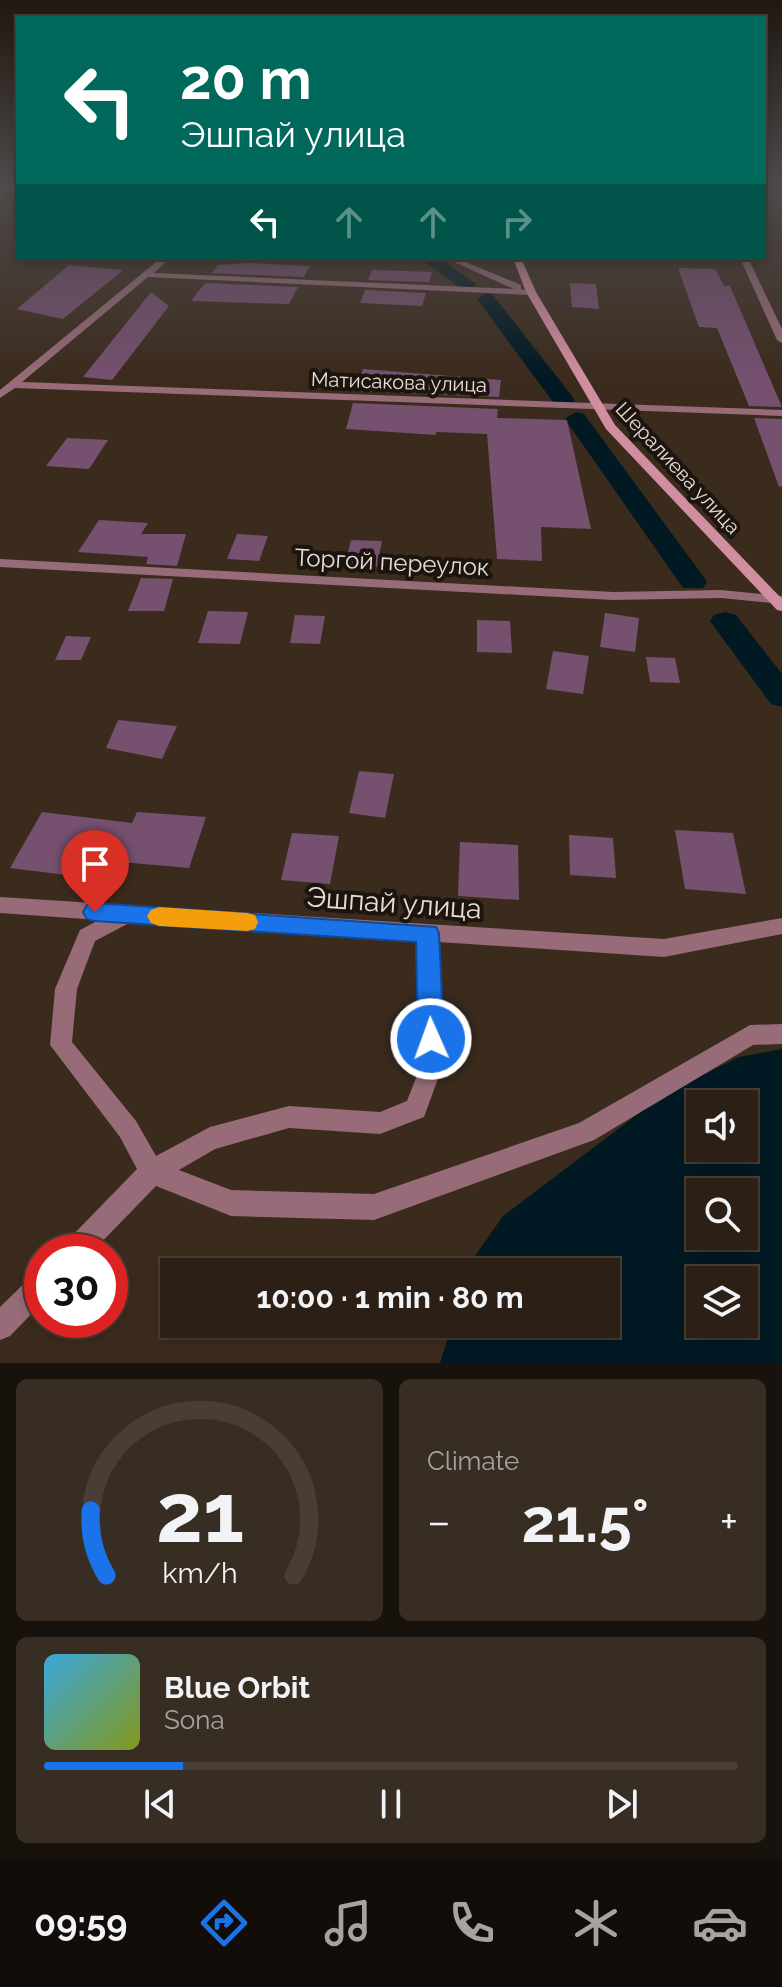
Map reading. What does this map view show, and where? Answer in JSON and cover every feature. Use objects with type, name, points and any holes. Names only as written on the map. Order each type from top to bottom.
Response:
[{"type":"street","points":[[0,395],[150,275],[164,260]]},
{"type":"street","points":[[454,260],[531,292]]},
{"type":"street","name":"Шералиева улица","points":[[518,260],[531,292],[596,408],[651,473],[779,602]]},
{"type":"street","points":[[745,260],[782,340]]},
{"type":"street","points":[[150,275],[531,292]]},
{"type":"street","name":"Матисакова улица","points":[[14,385],[782,413]]},
{"type":"street","name":"Торгой переулок","points":[[0,563],[613,596],[721,594],[779,602]]},
{"type":"street","name":"Эшпай улица","points":[[0,905],[664,948],[782,926]]},
{"type":"street","points":[[126,914],[87,936],[66,989],[61,1045],[128,1129],[152,1172],[231,1203],[374,1207],[586,1132],[750,1035],[782,1034]]},
{"type":"street","points":[[92,1234],[152,1172],[210,1139],[289,1117],[380,1123],[416,1109],[432,1065],[428,933]]},
{"type":"street","points":[[0,1326],[24,1302]]},
{"type":"water","points":[[782,1049],[782,1363],[440,1363],[448,1338],[620,1338],[620,1258],[474,1258],[503,1216],[663,1095],[739,1057]]},
{"type":"building","points":[[69,265],[123,270],[63,319],[17,309]]},
{"type":"building","points":[[218,265],[310,266],[304,277],[212,273]]},
{"type":"building","points":[[678,268],[715,269],[724,286],[730,286],[782,407],[749,406],[717,328],[699,327]]},
{"type":"building","points":[[372,270],[432,272],[429,282],[368,280]]},
{"type":"building","points":[[205,283],[298,287],[289,304],[191,301]]},
{"type":"building","points":[[570,283],[596,284],[599,309],[572,307]]},
{"type":"building","points":[[365,290],[426,293],[422,306],[360,303]]},
{"type":"building","points":[[151,292],[169,306],[112,380],[83,377]]},
{"type":"building","points":[[363,369],[501,380],[499,397],[357,391]]},
{"type":"building","points":[[353,403],[498,409],[497,418],[567,420],[591,529],[541,527],[542,561],[497,559],[487,434],[436,432],[436,435],[346,429]]},
{"type":"building","points":[[754,418],[782,419],[782,486],[779,487]]},
{"type":"building","points":[[67,438],[108,440],[89,469],[46,466]]},
{"type":"building","points":[[99,520],[148,523],[141,534],[186,534],[177,566],[146,564],[148,557],[78,552]]},
{"type":"building","points":[[237,534],[268,536],[259,561],[227,559]]},
{"type":"building","points":[[351,540],[382,541],[377,567],[345,565]]},
{"type":"building","points":[[141,578],[173,579],[164,611],[128,611]]},
{"type":"building","points":[[208,611],[248,612],[240,644],[198,643]]},
{"type":"building","points":[[605,613],[639,618],[635,652],[600,647]]},
{"type":"building","points":[[295,615],[325,616],[320,644],[290,643]]},
{"type":"building","points":[[477,620],[510,621],[512,653],[477,652]]},
{"type":"building","points":[[66,636],[91,637],[81,660],[55,660]]},
{"type":"building","points":[[553,651],[589,656],[583,694],[546,689]]},
{"type":"building","points":[[646,657],[675,658],[680,683],[650,682]]},
{"type":"building","points":[[118,720],[177,726],[162,759],[106,748]]},
{"type":"building","points":[[359,771],[394,774],[385,818],[349,813]]},
{"type":"building","points":[[42,812],[132,823],[137,812],[206,817],[189,868],[98,860],[90,878],[10,868]]},
{"type":"building","points":[[675,830],[733,833],[746,894],[685,889]]},
{"type":"building","points":[[292,833],[339,836],[330,884],[281,880]]},
{"type":"building","points":[[569,835],[613,838],[616,878],[570,875]]},
{"type":"building","points":[[460,842],[518,845],[519,900],[458,896]]},
{"type":"waterway","points":[[430,260],[467,284]]},
{"type":"waterway","points":[[486,299],[564,401]]},
{"type":"waterway","points":[[576,419],[693,582]]},
{"type":"waterway","points":[[725,621],[782,696]]},
{"type":"slow traffic","points":[[159,916],[247,922]]},
{"type":"route","points":[[95,912],[428,933],[431,1039]]}]
